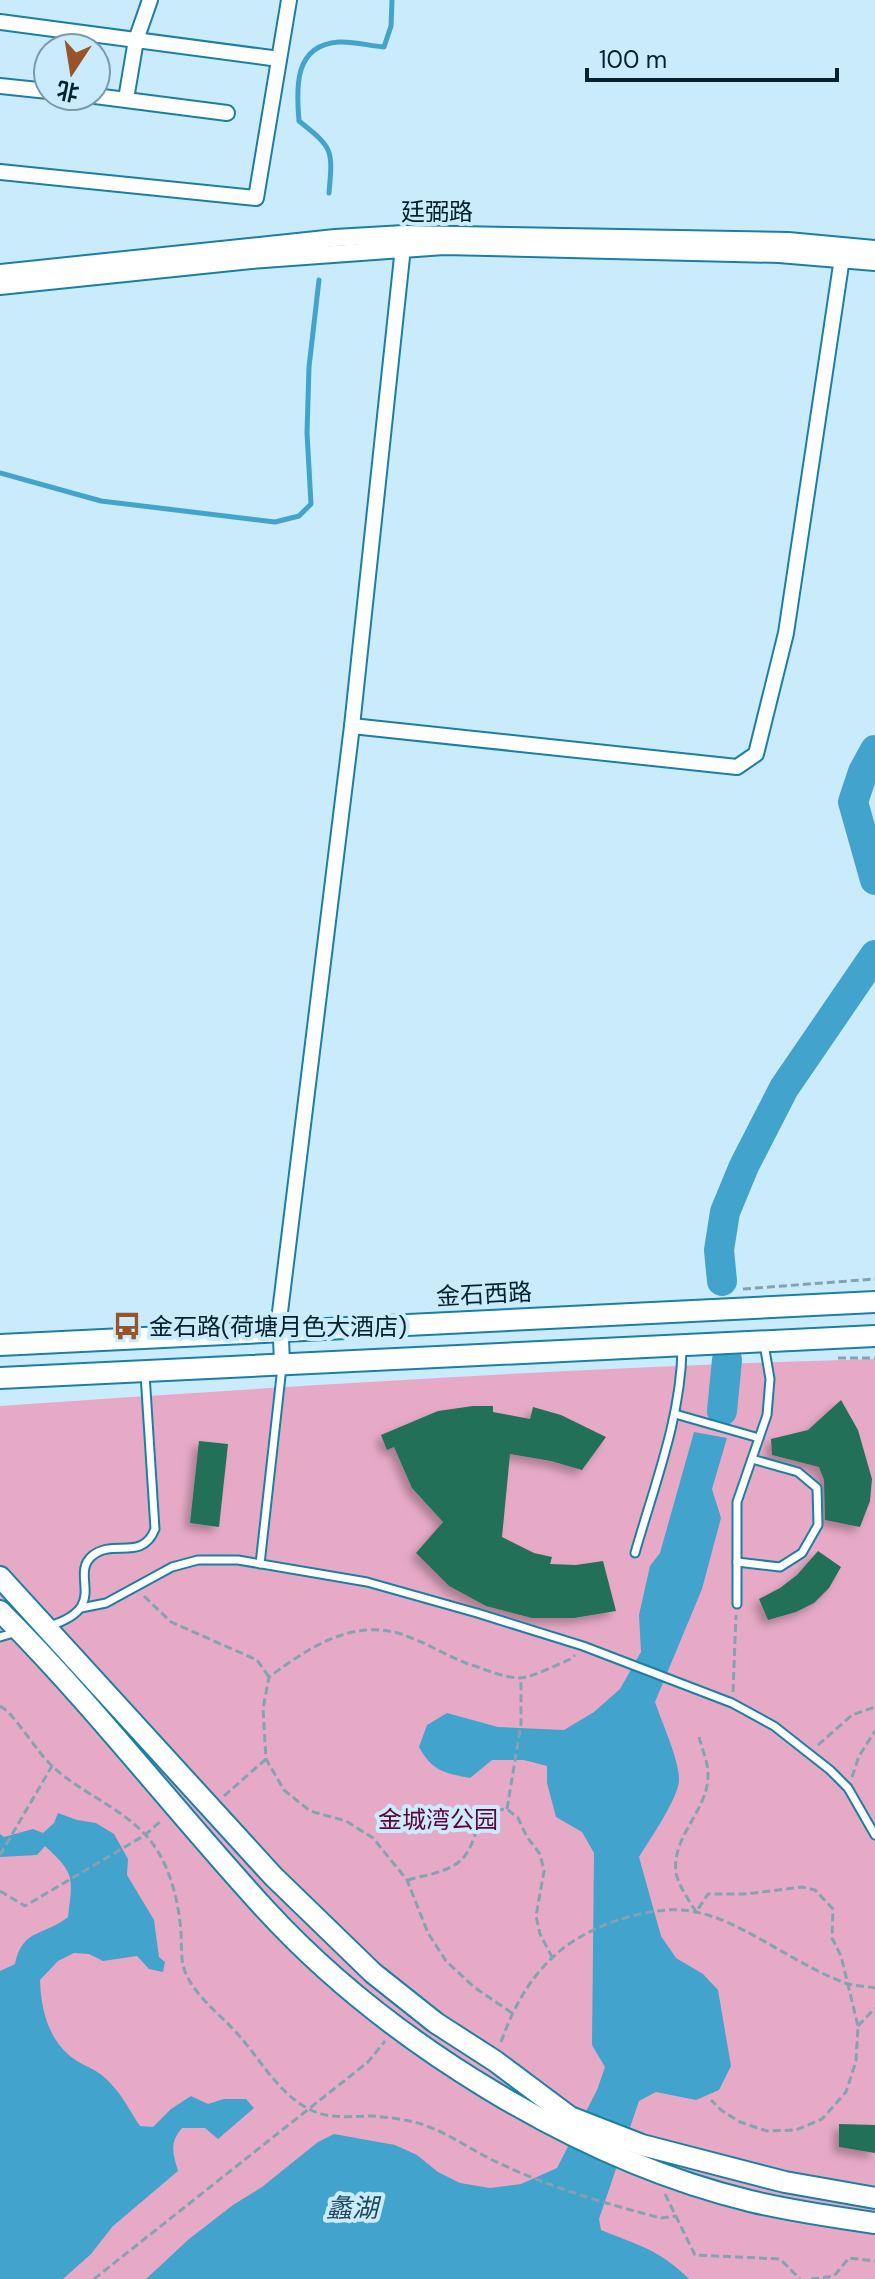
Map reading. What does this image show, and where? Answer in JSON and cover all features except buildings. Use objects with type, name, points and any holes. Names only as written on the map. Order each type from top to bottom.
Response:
[{"type":"main road","name":"金石西路","points":[[0,1345],[875,1302]]},
{"type":"main road","points":[[0,1378],[875,1336]]},
{"type":"main road","points":[[0,1577],[273,1876],[320,1923],[394,1990],[436,2023],[495,2061],[568,2124]]},
{"type":"main road","points":[[0,1611],[10,1634],[267,1911],[332,1974],[469,2076],[524,2110],[637,2152],[875,2198]]},
{"type":"main road","points":[[637,2152],[668,2174],[747,2200],[816,2215],[875,2223]]},
{"type":"street","points":[[126,99],[136,40],[150,0]]},
{"type":"street","points":[[0,172],[256,198],[289,0]]},
{"type":"street","points":[[0,22],[279,59]]},
{"type":"street","points":[[0,86],[32,89]]},
{"type":"street","points":[[112,98],[227,113]]},
{"type":"street","name":"廷弼路","points":[[0,273],[320,239],[788,241],[875,249]]},
{"type":"street","points":[[282,1364],[280,1312],[352,726],[403,241]]},
{"type":"street","name":"廷弼路","points":[[0,286],[403,241],[444,246],[842,258],[875,262]]},
{"type":"street","points":[[352,726],[737,767],[756,754],[786,633],[842,258]]},
{"type":"lane","points":[[737,1604],[737,1502],[767,1415],[770,1379],[764,1341]]},
{"type":"lane","points":[[635,1553],[675,1414],[682,1373],[682,1347]]},
{"type":"lane","points":[[260,1564],[282,1364]]},
{"type":"lane","points":[[81,1608],[87,1588],[84,1569],[89,1558],[100,1550],[139,1547],[151,1539],[155,1529],[144,1371]]},
{"type":"lane","points":[[675,1414],[759,1438]]},
{"type":"lane","points":[[737,1562],[780,1567],[802,1553],[818,1525],[817,1488],[798,1472],[752,1459]]},
{"type":"lane","points":[[10,1634],[67,1620],[81,1608],[106,1603],[172,1567],[198,1560],[238,1560],[367,1582],[583,1646],[732,1703],[774,1726],[848,1788],[875,1835]]},
{"type":"path","points":[[136,1585],[171,1622],[257,1660],[269,1677]]},
{"type":"path","points":[[732,1703],[737,1604]]},
{"type":"path","points":[[512,2013],[474,1987],[446,1961],[428,1933],[407,1880],[373,1838],[346,1821],[310,1811],[284,1790],[266,1759],[263,1709],[269,1677],[302,1653],[339,1635],[365,1629],[399,1633],[451,1657],[489,1671],[521,1678],[571,1659],[583,1646]]},
{"type":"path","points":[[507,1809],[521,1724],[521,1678]]},
{"type":"path","points":[[0,1706],[7,1709],[29,1742],[52,1766],[85,1791],[121,1812],[145,1835],[161,1856],[178,1906],[181,1957],[186,1975],[279,2086],[307,2108],[336,2118],[375,2116],[415,2123],[448,2134],[521,2172],[620,2207],[661,2218],[676,2216]]},
{"type":"path","points":[[809,1753],[852,1715],[875,1707]]},
{"type":"path","points":[[848,1788],[859,1756],[875,1731]]},
{"type":"path","points":[[696,1912],[676,1871],[680,1844],[703,1803],[708,1774],[699,1737]]},
{"type":"path","points":[[221,1802],[225,1793],[266,1759]]},
{"type":"path","points":[[0,1855],[52,1766]]},
{"type":"path","points":[[407,1880],[452,1866],[464,1858],[478,1824],[493,1810],[507,1809],[518,1818],[540,1854],[544,1871],[536,1916],[540,1934],[552,1957]]},
{"type":"path","points":[[0,1891],[25,1906],[145,1835],[164,1818]]},
{"type":"path","points":[[696,1912],[708,1894],[747,1894],[802,1887],[815,1890],[833,1909],[832,1938],[841,1956],[858,2026],[856,2061],[846,2092],[822,2119],[796,2130],[767,2131],[740,2122],[711,2100]]},
{"type":"path","points":[[495,2061],[512,2013],[552,1957],[612,1922],[668,1910],[696,1912],[730,1924],[847,1984],[875,1988]]},
{"type":"path","points":[[858,2026],[875,2008]]},
{"type":"path","points":[[94,2279],[368,2062],[398,2026]]},
{"type":"path","points":[[668,2174],[665,2193],[695,2255],[780,2259],[800,2279]]},
{"type":"path","points":[[811,2279],[834,2276],[849,2258],[875,2261]]},
{"type":"green space","name":"金城湾公园","points":[[875,1359],[875,2279],[0,2279],[0,1406],[547,1372]]},
{"type":"water","name":"蠡湖","points":[[694,1432],[727,1438],[712,1489],[721,1518],[702,1589],[655,1702],[677,1763],[678,1788],[639,1857],[661,1936],[676,1958],[703,1974],[718,1990],[731,2066],[719,2090],[696,2100],[656,2092],[639,2101],[599,2219],[601,2230],[658,2255],[689,2279],[146,2279],[189,2239],[233,2205],[262,2187],[318,2142],[334,2134],[395,2145],[417,2155],[438,2172],[460,2183],[490,2188],[521,2184],[557,2168],[597,2090],[605,2067],[592,2045],[594,1853],[582,1832],[556,1817],[547,1783],[547,1766],[524,1760],[492,1760],[470,1778],[440,1770],[419,1747],[427,1725],[447,1713],[498,1727],[564,1730],[594,1712],[620,1689],[641,1652],[639,1615],[650,1566],[660,1553]]},
{"type":"water","points":[[58,1813],[96,1823],[114,1834],[128,1859],[127,1875],[154,1920],[159,1957],[165,1962],[163,1972],[149,1969],[137,1956],[103,1961],[89,1954],[74,1953],[58,1961],[40,1980],[42,2003],[53,2036],[67,2054],[108,2080],[140,2126],[153,2127],[171,2109],[191,2096],[208,2104],[224,2099],[246,2099],[254,2108],[218,2139],[205,2128],[182,2128],[174,2143],[178,2171],[113,2226],[91,2254],[63,2279],[0,2279],[0,1971],[15,1964],[18,1952],[29,1938],[68,1917],[71,1884],[67,1870],[45,1846],[37,1855],[0,1857],[0,1834],[4,1837],[33,1829],[43,1833],[54,1823]]},
{"type":"waterway","points":[[329,193],[331,167],[328,151],[319,137],[299,121],[298,82],[301,70],[313,51],[324,45],[344,42],[384,47],[391,26],[392,0]]},
{"type":"waterway","points":[[0,473],[101,501],[275,522],[299,516],[311,504],[307,433],[309,367],[319,280]]},
{"type":"waterway","points":[[875,750],[863,772],[853,802],[875,880]]},
{"type":"waterway","points":[[722,1281],[719,1250],[725,1212],[744,1166],[784,1088],[875,955]]},
{"type":"waterway","points":[[722,1411],[727,1360]]},
{"type":"place","name":"金石路(荷塘月色大酒店)","points":[[127,1326]]}]
